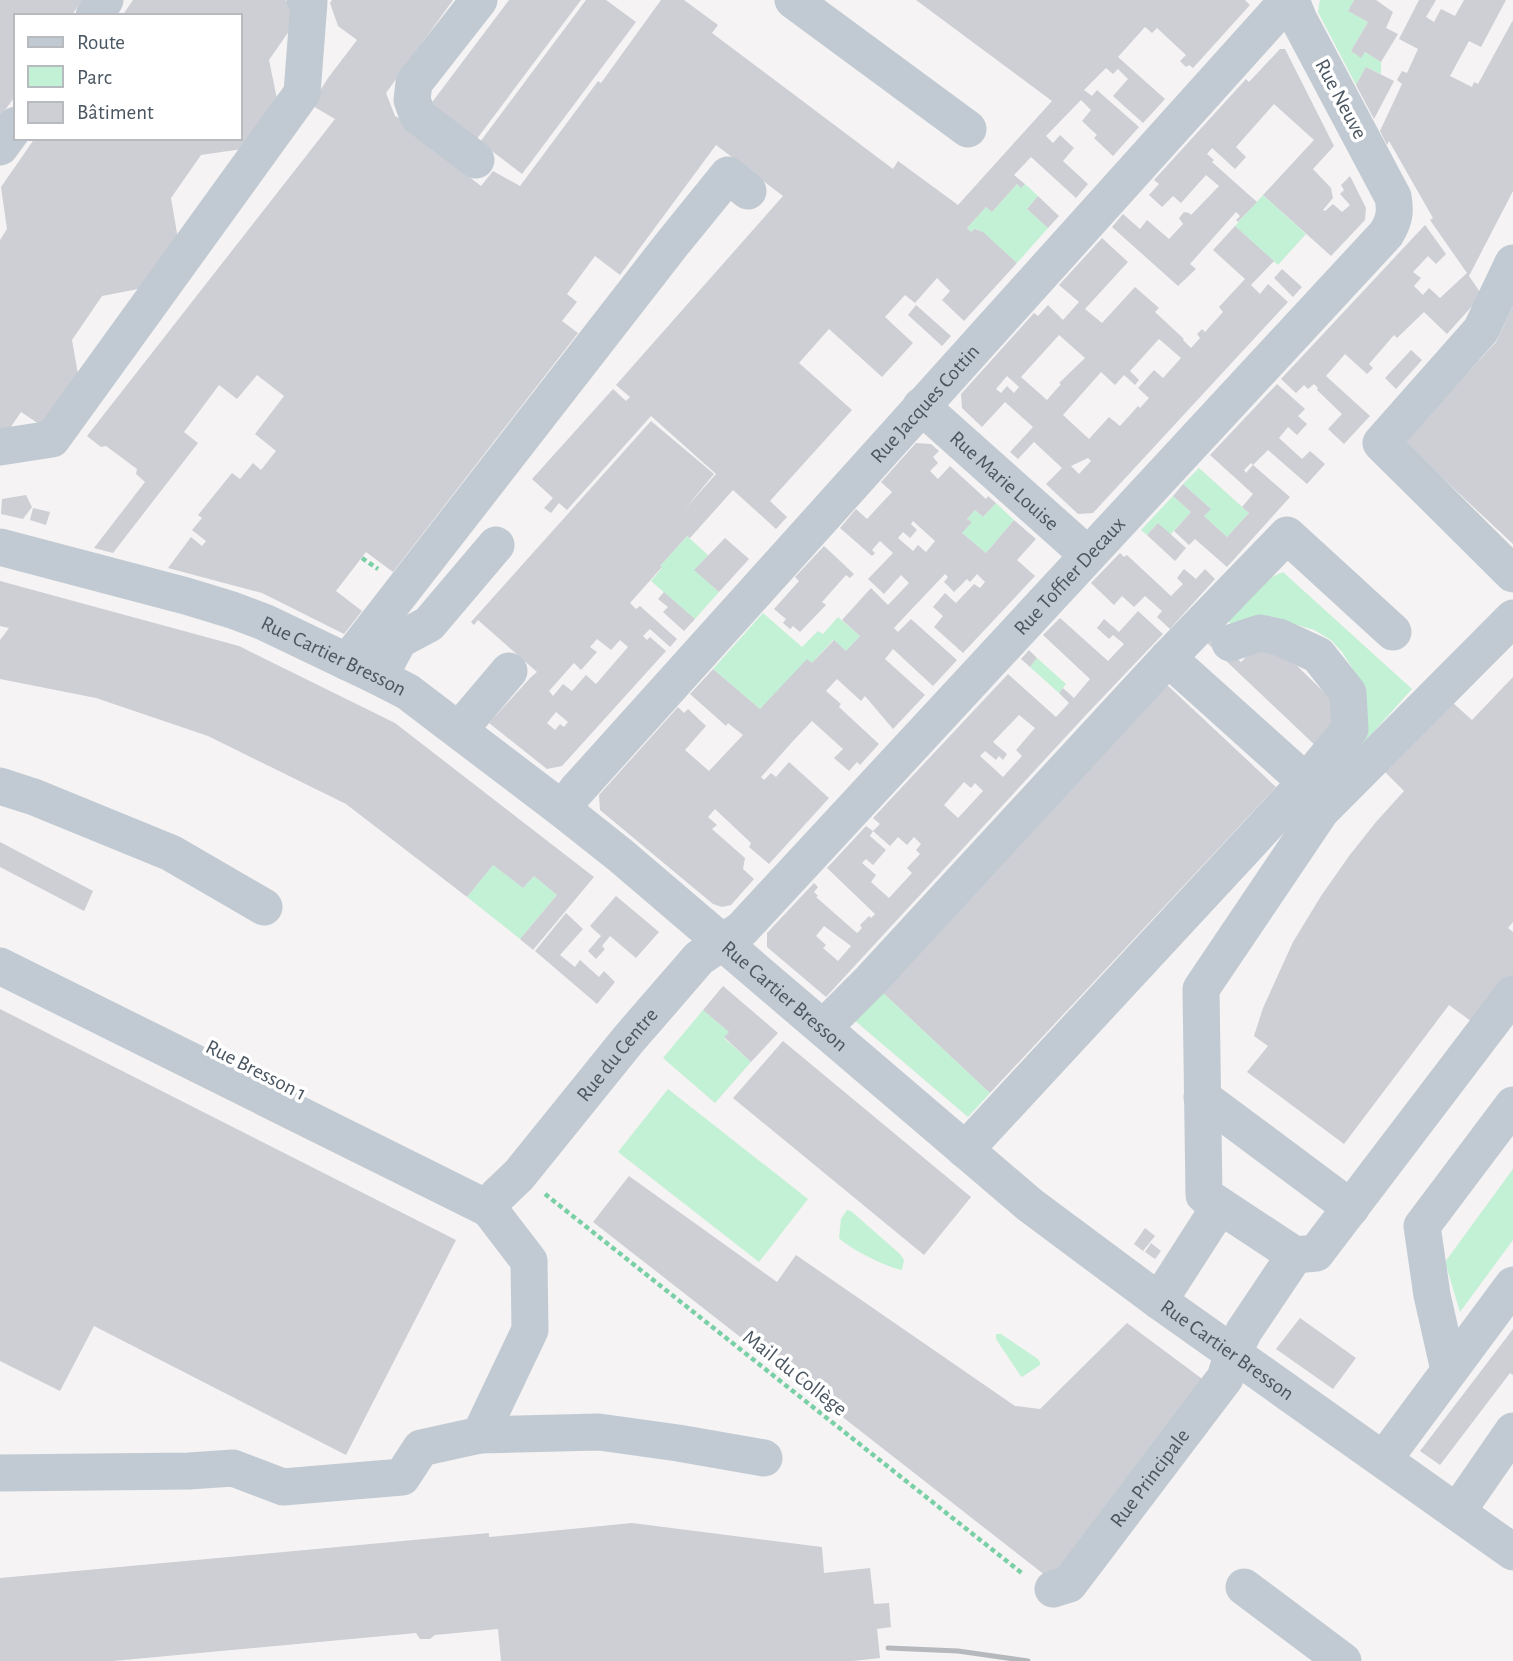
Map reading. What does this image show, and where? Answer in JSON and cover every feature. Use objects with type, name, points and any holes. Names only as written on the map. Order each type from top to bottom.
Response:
[{"type":"street","points":[[0,447],[52,439],[302,93],[309,2],[305,0]]},
{"type":"street","points":[[476,160],[418,116],[412,100],[414,83],[479,0]]},
{"type":"street","points":[[793,0],[968,130]]},
{"type":"street","name":"Rue Neuve","points":[[1289,0],[1393,197]]},
{"type":"street","name":"Rue Jacques Cottin","points":[[562,809],[585,780],[921,406],[1289,0]]},
{"type":"street","points":[[0,147],[14,128]]},
{"type":"street","points":[[363,669],[664,254],[727,175],[748,191]]},
{"type":"street","name":"Rue Toffier Decaux","points":[[722,942],[743,929],[1378,244],[1392,225],[1395,215],[1393,197]]},
{"type":"street","points":[[1513,263],[1481,330],[1381,443],[1513,574]]},
{"type":"street","name":"Rue Marie Louise","points":[[921,406],[1088,555]]},
{"type":"street","points":[[823,1028],[870,981],[1168,658],[1287,535],[1393,632]]},
{"type":"street","points":[[363,669],[399,640],[429,624],[496,545]]},
{"type":"street","name":"Rue Cartier Bresson","points":[[0,547],[232,610],[264,622],[408,692],[562,809],[1030,1205],[1159,1301],[1513,1552]]},
{"type":"street","points":[[1513,618],[1321,811],[1201,989],[1203,1195],[1295,1255],[1316,1253],[1513,994]]},
{"type":"street","points":[[965,1150],[1306,782],[1350,729],[1348,693],[1318,654],[1279,637],[1260,633],[1230,643]]},
{"type":"street","points":[[1168,658],[1306,782]]},
{"type":"street","points":[[459,730],[509,671]]},
{"type":"street","points":[[0,786],[47,802],[171,853],[264,907]]},
{"type":"street","name":"Rue Bresson 1","points":[[0,939],[454,1172],[519,1175]]},
{"type":"street","name":"Rue du Centre","points":[[489,1209],[497,1196],[519,1175],[628,1040],[692,966],[722,942]]},
{"type":"street","points":[[0,965],[489,1209],[529,1261],[530,1330],[480,1435]]},
{"type":"street","points":[[1202,1097],[1351,1208]]},
{"type":"street","points":[[1449,1370],[1432,1295],[1422,1226],[1513,1105]]},
{"type":"street","points":[[1159,1301],[1220,1206]]},
{"type":"street","name":"Rue Principale","points":[[1054,1589],[1069,1584],[1225,1378],[1244,1331],[1295,1255]]},
{"type":"street","points":[[1384,1459],[1513,1284]]},
{"type":"street","points":[[0,1473],[233,1468],[283,1487],[402,1477],[421,1448],[480,1435],[599,1432],[764,1458]]},
{"type":"street","points":[[1457,1512],[1510,1442]]},
{"type":"street","points":[[1244,1587],[1343,1661]]},
{"type":"path","name":"Mail du Collège","points":[[519,1175],[1033,1582],[1054,1589]]},
{"type":"green space","points":[[1320,0],[1354,0],[1348,11],[1368,22],[1351,51],[1361,57],[1365,52],[1381,62],[1381,74],[1366,67],[1356,85],[1318,12]]},
{"type":"green space","points":[[1017,184],[1021,187],[1025,184],[1038,196],[1027,209],[1048,228],[1017,263],[977,229],[971,232],[967,228],[986,207],[992,212]]},
{"type":"green space","points":[[1263,195],[1306,234],[1278,265],[1235,226]]},
{"type":"green space","points":[[1199,468],[1249,513],[1227,537],[1204,516],[1210,508],[1183,484]]},
{"type":"green space","points":[[1173,496],[1191,512],[1170,535],[1158,523],[1147,535],[1141,530]]},
{"type":"green space","points":[[996,503],[1014,520],[986,553],[962,533],[971,522],[967,519],[975,510],[983,517]]},
{"type":"green space","points":[[687,536],[708,555],[695,570],[719,592],[695,619],[651,581],[662,568],[660,566]]},
{"type":"green space","points":[[1283,572],[1412,689],[1359,748],[1357,686],[1352,668],[1331,640],[1314,630],[1291,623],[1237,629],[1222,616],[1253,586]]},
{"type":"green space","points":[[763,613],[802,647],[818,631],[823,634],[838,617],[860,636],[846,651],[833,640],[812,663],[807,660],[760,709],[713,669]]},
{"type":"green space","points":[[1037,658],[1066,684],[1059,693],[1030,667]]},
{"type":"green space","points":[[493,865],[523,888],[534,876],[557,895],[520,939],[467,897]]},
{"type":"green space","points":[[879,989],[990,1093],[968,1117],[853,1019]]},
{"type":"green space","points":[[703,1010],[729,1032],[724,1038],[751,1062],[715,1103],[663,1058]]},
{"type":"green space","points":[[668,1089],[808,1199],[759,1262],[618,1152]]},
{"type":"green space","points":[[1513,1169],[1513,1240],[1460,1312],[1445,1262]]},
{"type":"green space","points":[[847,1210],[900,1254],[904,1260],[902,1270],[869,1257],[839,1238],[841,1219]]},
{"type":"green space","points":[[996,1334],[1001,1334],[1038,1359],[1040,1365],[1022,1377],[996,1339]]},
{"type":"building","points":[[0,0],[83,0],[72,14],[14,14],[14,98],[0,117]]},
{"type":"building","points":[[133,0],[285,0],[291,4],[294,24],[269,60],[277,99],[242,149],[201,155],[171,198],[178,239],[143,288],[102,296],[72,340],[79,380],[45,428],[21,412],[6,434],[0,435],[0,240],[7,229],[1,187],[34,140],[242,140],[242,14],[123,14]]},
{"type":"building","points":[[332,0],[453,0],[386,93],[395,116],[419,129],[415,135],[481,186],[493,171],[520,186],[598,81],[601,83],[661,0],[684,0],[718,25],[712,33],[893,169],[898,161],[958,205],[1052,101],[916,0],[1245,0],[1250,5],[1193,68],[1189,65],[1186,67],[1180,61],[1186,55],[1157,28],[1152,33],[1145,27],[1118,57],[1165,99],[1143,123],[1113,96],[1128,79],[1118,69],[1113,74],[1106,68],[1084,90],[1092,96],[1097,90],[1139,127],[1113,156],[1094,138],[1097,135],[1082,121],[1091,110],[1081,100],[1046,136],[1053,143],[1060,135],[1074,148],[1063,161],[1088,184],[1076,198],[1031,157],[1014,175],[1025,184],[1021,188],[1017,184],[992,212],[986,207],[967,228],[971,232],[975,229],[983,232],[1017,263],[964,321],[942,300],[950,291],[937,278],[915,303],[905,295],[885,317],[913,343],[882,377],[829,329],[799,363],[852,410],[770,501],[787,517],[776,529],[733,490],[690,538],[687,536],[630,603],[636,609],[640,606],[677,639],[670,647],[650,629],[643,636],[647,640],[650,637],[666,651],[562,766],[547,769],[489,723],[537,672],[478,620],[474,625],[471,622],[651,421],[714,474],[684,510],[716,474],[651,416],[567,510],[559,503],[551,513],[544,508],[553,498],[532,479],[613,389],[626,401],[630,397],[616,385],[783,196],[716,145],[620,275],[595,256],[567,294],[577,302],[562,321],[578,333],[393,572],[366,552],[336,591],[362,611],[344,634],[262,593],[168,568],[191,537],[202,546],[206,541],[192,530],[202,518],[198,515],[232,473],[240,479],[253,463],[261,470],[276,451],[255,434],[284,396],[257,375],[237,399],[219,385],[184,432],[198,443],[113,553],[94,548],[145,482],[136,474],[137,469],[106,446],[101,447],[87,436],[335,119],[311,105],[357,40],[338,26],[330,3]],"holes":[[[597,639],[611,650],[620,640],[628,647],[596,684],[586,675],[572,691],[563,684],[553,696],[549,691],[574,663],[581,670],[597,652],[590,647]],[[556,712],[568,722],[564,727],[560,724],[555,730],[547,723]]]},
{"type":"building","points":[[509,0],[581,0],[476,140],[430,105]]},
{"type":"building","points":[[586,0],[606,0],[636,22],[522,174],[480,142]]},
{"type":"building","points":[[1354,0],[1376,0],[1393,12],[1386,28],[1398,34],[1381,62],[1365,52],[1361,58],[1351,51],[1368,22],[1348,11]]},
{"type":"building","points":[[1419,0],[1436,0],[1426,17],[1434,22],[1441,9],[1455,16],[1464,0],[1506,0],[1481,47],[1469,41],[1450,76],[1472,87],[1474,82],[1478,84],[1513,20],[1513,191],[1469,276],[1482,295],[1447,334],[1424,312],[1397,338],[1394,335],[1369,364],[1373,368],[1367,374],[1345,354],[1326,376],[1370,416],[1344,444],[1328,429],[1342,414],[1318,388],[1314,384],[1308,389],[1304,385],[1296,393],[1281,379],[1425,225],[1446,254],[1436,264],[1428,256],[1413,272],[1421,278],[1414,286],[1423,295],[1429,288],[1440,298],[1467,273],[1430,220],[1433,218],[1389,141],[1387,145],[1380,131],[1402,84],[1397,80],[1402,71],[1407,73],[1418,49],[1399,39]]},
{"type":"building","points":[[1280,49],[1285,49],[1334,146],[1313,169],[1331,188],[1333,198],[1323,210],[1333,204],[1342,212],[1350,205],[1340,194],[1344,190],[1341,185],[1350,176],[1366,208],[1365,220],[1331,256],[1263,195],[1314,140],[1274,104],[1236,147],[1246,157],[1235,169],[1212,148],[1207,154],[1214,160],[1212,162],[1257,202],[1238,222],[1236,220],[1240,216],[1236,212],[1190,264],[1196,269],[1178,286],[1112,227],[1123,214],[1140,229],[1147,220],[1169,239],[1183,224],[1179,218],[1184,212],[1191,215],[1219,186],[1206,175],[1181,203],[1173,196],[1162,207],[1149,195],[1159,184],[1154,180],[1246,79],[1249,82]]},
{"type":"building","points":[[1366,67],[1394,81],[1374,119],[1356,85]]},
{"type":"building","points":[[1038,196],[1059,216],[1048,228],[1027,209]]},
{"type":"building","points":[[1235,226],[1274,261],[1251,285],[1260,294],[1268,284],[1288,302],[1093,513],[1078,514],[1046,484],[1062,468],[1034,442],[1018,459],[1010,452],[1033,427],[1005,402],[982,427],[962,408],[961,394],[1034,313],[1038,316],[1048,305],[1063,320],[1079,302],[1059,285],[1102,238],[1128,262],[1085,309],[1102,323],[1135,287],[1159,308],[1155,312],[1191,348],[1200,338],[1197,334],[1202,329],[1205,332],[1223,312],[1219,307],[1245,279],[1213,250]],"holes":[[[1059,335],[1085,358],[1059,383],[1061,384],[1047,400],[1021,377]],[[1159,339],[1181,358],[1163,378],[1154,370],[1138,388],[1149,398],[1120,426],[1109,417],[1089,439],[1063,415],[1101,372],[1115,385],[1124,375],[1135,385],[1139,380],[1130,371]],[[1007,376],[1019,387],[1014,393],[1007,386],[1001,393],[996,389]],[[1088,458],[1091,461],[1079,474],[1071,466]]]},
{"type":"building","points":[[1282,269],[1302,287],[1293,297],[1274,278]]},
{"type":"building","points":[[916,305],[951,336],[942,346],[908,315]]},
{"type":"building","points":[[1513,306],[1513,544],[1404,442],[1496,342]]},
{"type":"building","points":[[1411,350],[1422,360],[1396,389],[1385,378]]},
{"type":"building","points":[[1277,384],[1305,409],[1298,416],[1307,424],[1297,435],[1288,427],[1279,438],[1302,459],[1310,451],[1325,464],[1307,484],[1268,450],[1253,465],[1290,497],[1227,567],[1195,539],[1189,545],[1174,531],[1191,512],[1173,496],[1183,484],[1211,509],[1204,516],[1227,537],[1249,513],[1242,507],[1253,494],[1210,455]],"holes":[[[1251,463],[1253,465],[1246,473],[1244,470]]]},
{"type":"building","points":[[916,443],[931,444],[939,451],[933,457],[938,463],[930,471],[938,479],[950,466],[986,499],[988,496],[996,503],[983,517],[975,510],[967,519],[972,522],[962,533],[986,553],[1014,520],[1036,539],[1017,560],[1035,576],[963,653],[934,627],[943,616],[933,607],[945,593],[956,603],[974,584],[980,588],[985,582],[977,574],[970,582],[967,579],[954,592],[944,582],[948,577],[945,574],[894,628],[898,632],[911,619],[957,660],[933,686],[893,649],[885,659],[925,695],[893,729],[865,696],[861,701],[837,679],[826,691],[841,704],[839,707],[879,744],[860,765],[857,762],[849,771],[834,758],[843,749],[812,721],[793,741],[761,777],[764,780],[771,773],[776,777],[789,762],[829,798],[769,864],[749,847],[751,843],[715,809],[708,817],[717,825],[712,829],[745,858],[743,869],[754,879],[731,905],[722,907],[713,904],[600,810],[599,795],[678,707],[684,713],[688,709],[706,726],[685,750],[709,771],[743,735],[728,723],[726,726],[690,694],[713,669],[760,709],[807,659],[812,663],[834,640],[846,651],[860,636],[842,620],[871,588],[888,605],[909,583],[901,575],[884,594],[868,579],[893,553],[880,541],[872,550],[875,553],[872,556],[840,528],[856,509],[867,519],[892,492],[881,482]],"holes":[[[913,521],[935,541],[926,552],[918,545],[913,551],[898,538],[903,532],[910,538],[917,530],[911,524]]]},
{"type":"building","points":[[26,495],[32,507],[23,519],[1,514],[2,499]]},
{"type":"building","points":[[33,508],[50,512],[46,525],[30,520]]},
{"type":"building","points":[[1158,523],[1186,548],[1175,561],[1147,535]]},
{"type":"building","points":[[725,538],[749,559],[719,592],[694,570]]},
{"type":"building","points":[[824,546],[854,574],[850,578],[846,575],[822,602],[826,605],[800,632],[793,626],[790,629],[783,623],[786,619],[774,609],[799,581],[795,577]]},
{"type":"building","points":[[1120,553],[1124,557],[1127,555],[1171,596],[1183,584],[1177,578],[1184,569],[1196,579],[1205,569],[1215,579],[1170,629],[1157,617],[1162,611],[1145,596],[1134,607],[1122,596],[1114,605],[1091,583]]},
{"type":"building","points":[[0,581],[239,646],[395,723],[594,877],[533,950],[520,939],[557,895],[534,876],[523,888],[493,865],[467,897],[346,804],[208,736],[96,698],[0,679],[0,640],[9,628],[0,626]]},
{"type":"building","points":[[664,592],[695,619],[684,631],[663,612],[668,607],[658,599]]},
{"type":"building","points":[[1138,611],[1163,634],[826,997],[767,947],[767,933],[814,883],[818,887],[814,892],[818,896],[816,897],[857,933],[862,928],[860,925],[875,914],[827,868],[866,826],[873,831],[880,824],[873,818],[1008,674],[1056,717],[1069,703],[1059,693],[1063,688],[1074,698],[1090,679],[1043,635],[1060,618],[1108,661],[1124,644],[1113,635],[1109,639],[1097,628],[1104,619],[1119,632]],"holes":[[[1019,715],[1035,728],[1016,750],[1022,756],[1003,777],[980,756],[985,751],[996,760],[999,756],[1003,760],[1007,754],[993,742]],[[964,782],[971,788],[975,783],[983,791],[958,818],[944,805]],[[873,831],[890,846],[898,837],[907,845],[914,837],[921,844],[916,850],[920,854],[907,868],[912,873],[889,898],[871,882],[876,875],[862,863],[866,859],[873,865],[886,850],[870,836]],[[824,926],[851,946],[838,961],[823,948],[826,945],[816,936]]]},
{"type":"building","points":[[1221,620],[1233,631],[1221,644],[1241,662],[1259,650],[1288,657],[1334,702],[1341,716],[1319,749],[1203,639]]},
{"type":"building","points":[[1029,650],[1037,658],[1030,667],[1021,659]]},
{"type":"building","points":[[1513,677],[1513,922],[1508,928],[1513,932],[1513,982],[1479,1027],[1449,1005],[1344,1144],[1247,1072],[1268,1046],[1254,1036],[1263,1008],[1293,942],[1321,896],[1349,856],[1404,791],[1377,764],[1443,694],[1472,720]]},
{"type":"building","points":[[1165,683],[1276,787],[990,1093],[879,989]]},
{"type":"building","points":[[0,842],[93,891],[84,911],[0,867]]},
{"type":"building","points":[[616,896],[659,932],[636,958],[610,936],[602,946],[605,949],[596,959],[588,951],[601,936],[590,926]]},
{"type":"building","points":[[566,913],[583,929],[560,955],[575,967],[580,960],[599,977],[604,971],[615,982],[597,1004],[535,951]]},
{"type":"building","points":[[723,986],[778,1033],[751,1062],[724,1037],[729,1032],[703,1010]]},
{"type":"building","points":[[0,1009],[456,1240],[346,1455],[94,1326],[60,1391],[0,1361]]},
{"type":"building","points":[[783,1041],[971,1197],[924,1255],[733,1098]]},
{"type":"building","points":[[629,1176],[777,1282],[796,1255],[1015,1406],[1040,1409],[1127,1323],[1205,1381],[1055,1583],[593,1222]]},
{"type":"building","points":[[1145,1228],[1155,1236],[1143,1251],[1134,1244]]},
{"type":"building","points":[[1151,1243],[1161,1251],[1155,1259],[1145,1252]]},
{"type":"building","points":[[1300,1318],[1356,1358],[1333,1389],[1276,1349]]},
{"type":"building","points":[[1513,1329],[1513,1375],[1510,1373],[1440,1465],[1420,1451]]},
{"type":"building","points":[[632,1523],[822,1547],[824,1573],[870,1568],[874,1604],[889,1603],[891,1627],[877,1629],[880,1658],[853,1661],[501,1661],[498,1629],[435,1635],[430,1639],[420,1639],[416,1633],[113,1661],[0,1661],[0,1578],[489,1533],[489,1537]]},
{"type":"railway","points":[[888,1648],[958,1651],[1028,1661]]}]
